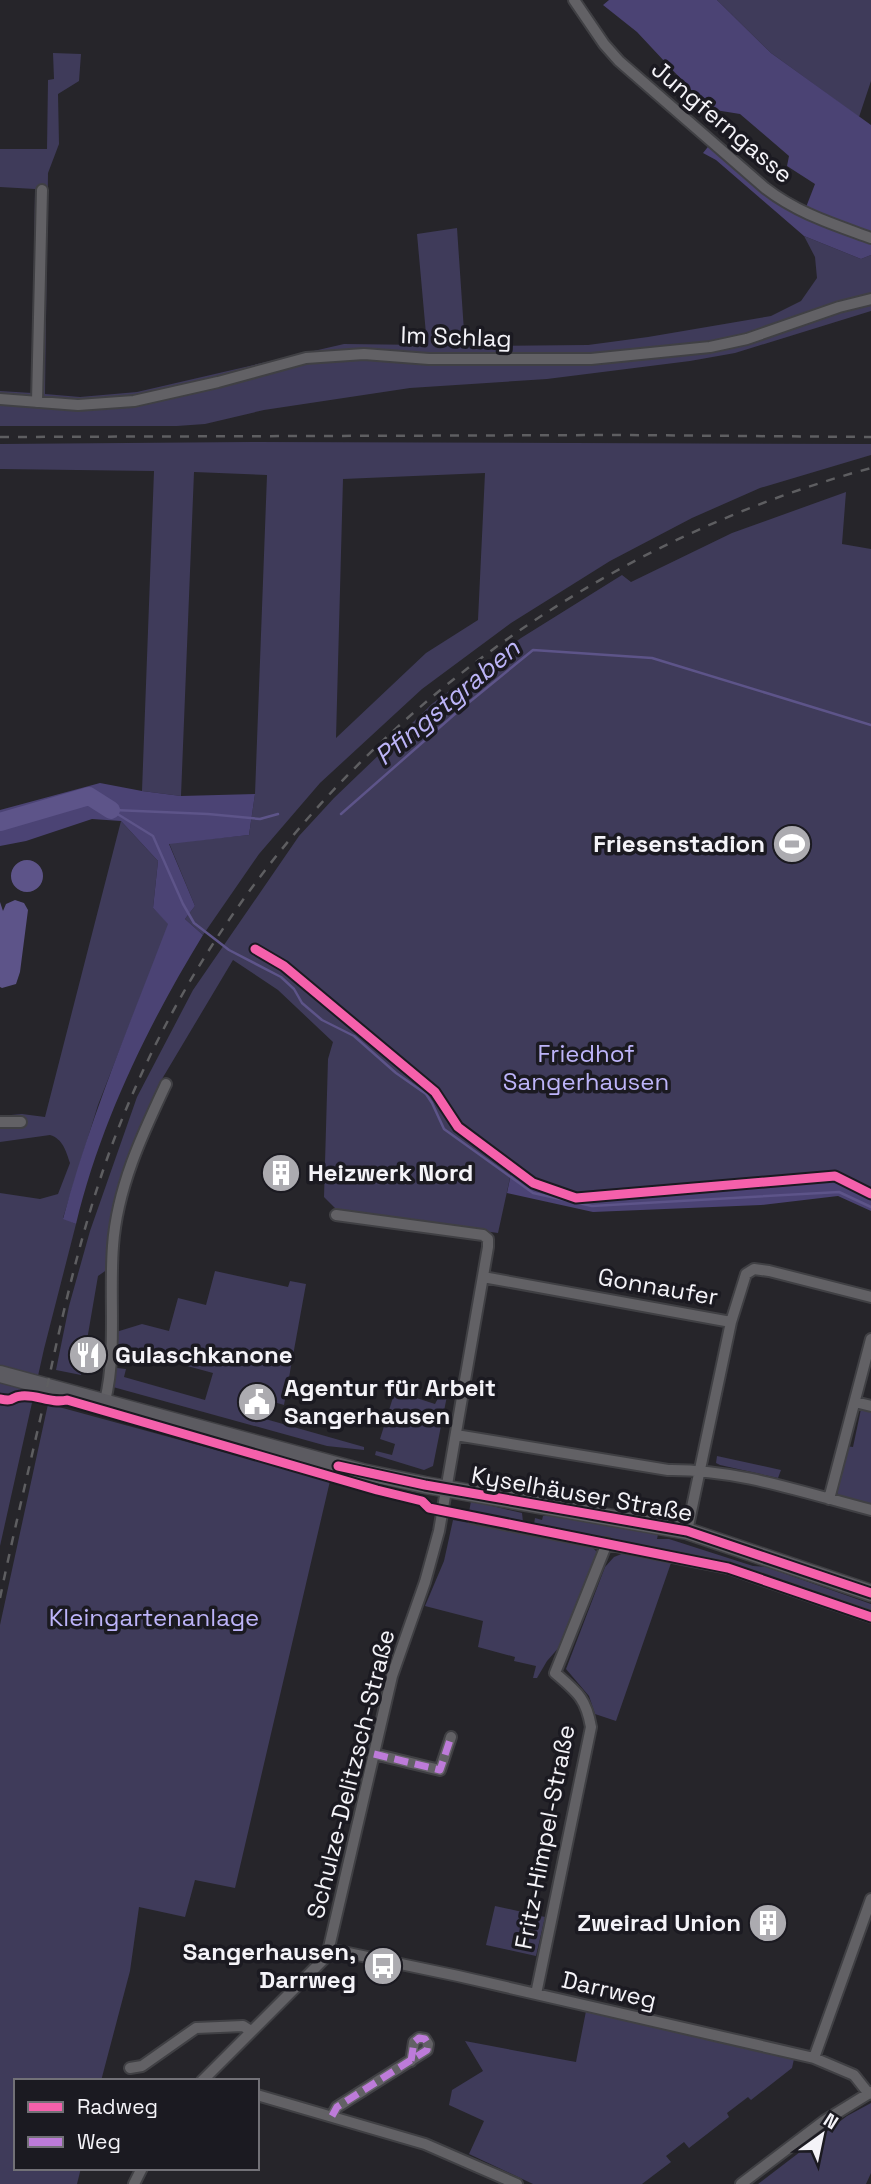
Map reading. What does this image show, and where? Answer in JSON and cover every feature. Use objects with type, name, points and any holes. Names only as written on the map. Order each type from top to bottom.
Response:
[{"type":"main road","name":"Kyselhäuser Straße","points":[[1,1379],[106,1401],[354,1470],[687,1531],[871,1593]]},
{"type":"street","name":"Jungferngasse","points":[[574,0],[619,61],[765,188],[807,215],[871,237]]},
{"type":"street","points":[[37,402],[42,190]]},
{"type":"street","name":"Im Schlag","points":[[0,399],[78,405],[134,401],[306,358],[364,354],[429,359],[590,359],[710,347],[747,339],[839,307],[871,299]]},
{"type":"street","points":[[106,1401],[110,1359],[113,1244],[122,1192],[132,1161],[166,1084]]},
{"type":"street","points":[[0,1122],[20,1122]]},
{"type":"street","name":"Schulze-Delitzsch-Straße","points":[[329,1949],[396,1665],[437,1544],[488,1247],[488,1239],[483,1235],[336,1215]]},
{"type":"street","name":"Gonnaufer","points":[[484,1277],[731,1322],[746,1274],[754,1269],[769,1270],[871,1297]]},
{"type":"street","points":[[687,1531],[731,1322]]},
{"type":"street","points":[[829,1499],[871,1339]]},
{"type":"street","points":[[855,1402],[871,1406]]},
{"type":"street","name":"Kyselhäuser Straße","points":[[456,1435],[668,1470],[701,1470],[871,1510]]},
{"type":"street","name":"Kyselhäuser Straße","points":[[473,1518],[728,1568],[871,1617]]},
{"type":"street","name":"Fritz-Himpel-Straße","points":[[536,1994],[591,1727],[587,1707],[578,1693],[555,1673],[607,1543]]},
{"type":"street","points":[[374,1754],[440,1770],[451,1737]]},
{"type":"street","points":[[814,2058],[871,1899]]},
{"type":"street","points":[[206,2079],[327,1956],[329,1949]]},
{"type":"street","name":"Darrweg","points":[[329,1949],[814,2058],[848,2071],[870,2093]]},
{"type":"street","points":[[131,2068],[142,2066],[196,2028],[243,2026],[251,2031]]},
{"type":"street","points":[[332,2116],[337,2107],[411,2061]]},
{"type":"street","points":[[741,2184],[824,2121],[870,2093]]},
{"type":"street","points":[[259,2096],[433,2147],[517,2184]]},
{"type":"green space","points":[[717,0],[871,0],[871,81],[859,117],[771,53]]},
{"type":"green space","points":[[53,53],[81,54],[79,81],[58,94],[59,144],[48,173],[45,394],[80,397],[137,392],[344,344],[427,345],[417,234],[457,228],[465,346],[588,345],[771,316],[801,301],[817,278],[815,257],[804,236],[861,259],[871,255],[871,311],[735,353],[690,361],[547,379],[410,388],[264,410],[205,424],[0,426],[0,391],[32,393],[35,189],[0,187],[0,149],[47,149],[48,80],[54,79]]},
{"type":"green space","points":[[0,444],[871,444],[871,455],[760,488],[692,518],[610,561],[511,623],[422,689],[320,783],[259,854],[203,935],[185,919],[195,906],[169,843],[249,835],[255,794],[267,475],[194,472],[181,796],[142,791],[154,471],[0,469]],"holes":[[[485,473],[478,620],[426,653],[336,738],[343,479]]]},
{"type":"green space","name":"Friedhof Sangerhausen","points":[[846,492],[842,544],[871,549],[871,1188],[834,1171],[580,1194],[533,1179],[513,1164],[498,1233],[338,1211],[324,1197],[328,1059],[333,1042],[278,990],[233,960],[159,1084],[123,1173],[113,1208],[108,1269],[98,1276],[81,1375],[56,1370],[69,1306],[90,1231],[137,1097],[193,990],[299,836],[334,798],[433,703],[521,638],[622,575],[631,582],[732,533]]},
{"type":"green space","points":[[121,821],[158,861],[153,908],[169,924],[98,1105],[63,1218],[76,1224],[44,1349],[0,1546],[0,1193],[40,1199],[58,1194],[70,1163],[61,1142],[50,1135],[0,1142],[0,1116],[22,1114],[45,1117]]},
{"type":"green space","points":[[215,1271],[288,1287],[290,1281],[306,1284],[284,1405],[246,1394],[241,1412],[364,1447],[364,1450],[327,1446],[113,1387],[114,1371],[117,1368],[126,1369],[124,1377],[205,1400],[213,1373],[132,1351],[129,1359],[116,1354],[116,1332],[142,1324],[169,1331],[178,1298],[206,1305]]},
{"type":"green space","points":[[448,1379],[450,1381],[433,1466],[424,1470],[375,1455],[376,1451],[392,1455],[395,1444],[380,1439],[395,1391],[435,1404]]},
{"type":"green space","name":"Kleingartenanlage","points":[[48,1404],[330,1481],[235,1888],[195,1880],[185,1917],[139,1907],[130,1971],[102,2079],[14,2079],[14,2170],[80,2170],[77,2184],[0,2184],[0,1625]]},
{"type":"green space","points":[[861,1409],[871,1409],[871,1507],[838,1496],[836,1487],[846,1446],[853,1447]]},
{"type":"green space","points":[[717,1456],[781,1470],[778,1478],[720,1465],[716,1463]]},
{"type":"green space","points":[[471,1501],[522,1513],[523,1522],[469,1512]]},
{"type":"green space","points":[[553,1514],[659,1530],[657,1539],[669,1539],[753,1566],[766,1567],[871,1604],[871,1611],[721,1561],[534,1524],[535,1518],[542,1520],[543,1516]]},
{"type":"green space","points":[[453,1520],[590,1545],[599,1554],[561,1645],[537,1678],[533,1678],[536,1666],[478,1647],[483,1621],[425,1606],[444,1561]]},
{"type":"green space","points":[[624,1553],[671,1563],[616,1721],[595,1714],[589,1696],[566,1669],[605,1567],[614,1557]]},
{"type":"green space","points":[[495,1906],[545,1917],[536,1956],[486,1945]]},
{"type":"green space","points":[[586,2011],[794,2059],[792,2068],[751,2100],[748,2097],[727,2113],[729,2117],[689,2148],[684,2142],[666,2156],[671,2162],[642,2184],[533,2184],[469,2154],[484,2121],[449,2105],[452,2090],[483,2071],[465,2041],[576,2062]]},
{"type":"green space","points":[[871,2103],[871,2173],[866,2184],[758,2184],[847,2116]]},
{"type":"shaded area","points":[[609,0],[717,0],[771,53],[871,125],[871,255],[861,259],[804,236],[716,160],[703,153],[711,143],[803,215],[815,184],[787,166],[789,156],[740,114],[709,109],[637,32],[603,5]]},
{"type":"shaded area","points":[[100,783],[181,796],[255,794],[249,835],[169,844],[195,906],[185,919],[203,935],[163,1004],[128,1075],[99,1148],[76,1224],[63,1219],[74,1181],[112,1070],[168,924],[153,908],[158,861],[121,821],[92,819],[26,841],[0,846],[0,810]]},
{"type":"shaded area","points":[[27,860],[39,864],[43,876],[39,888],[27,892],[15,888],[11,876],[15,864]]},
{"type":"shaded area","points":[[15,900],[24,903],[28,910],[20,972],[16,984],[2,988],[0,902],[3,911],[6,904]]},
{"type":"shaded area","points":[[513,1164],[533,1179],[580,1194],[834,1171],[871,1188],[871,1211],[838,1196],[761,1205],[593,1212],[507,1193]]},
{"type":"waterway","name":"Pfingstgraben","points":[[341,814],[456,713],[533,650],[652,658],[871,725]]},
{"type":"waterway","points":[[0,822],[89,796],[111,810]]},
{"type":"waterway","points":[[111,810],[153,836],[194,923],[229,950],[281,977],[294,989],[302,1003],[322,1020],[354,1036],[396,1073],[426,1094],[444,1129],[533,1193],[592,1206],[839,1192],[871,1207]]},
{"type":"waterway","name":"Pfingstgraben","points":[[114,810],[260,819],[278,814]]},
{"type":"railway","points":[[0,437],[871,437]]},
{"type":"railway","points":[[0,1598],[64,1310],[81,1244],[112,1145],[166,1024],[235,911],[317,808],[410,716],[514,635],[626,566],[746,510],[871,468]]},
{"type":"marked path","points":[[374,1754],[440,1770],[451,1737]]},
{"type":"marked path","points":[[332,2116],[337,2107],[427,2050],[425,2039],[419,2038],[414,2042],[411,2061]]},
{"type":"cycle path","points":[[255,949],[284,966],[435,1092],[458,1127],[533,1183],[576,1198],[835,1176],[871,1194]]},
{"type":"cycle path","points":[[0,1399],[27,1396],[55,1401],[67,1400],[422,1501],[429,1508],[728,1568],[871,1617]]},
{"type":"cycle path","points":[[338,1466],[425,1485],[687,1531],[871,1593]]},
{"type":"place","name":"Friesenstadion","points":[[792,844]]},
{"type":"place","name":"Heizwerk Nord","points":[[281,1173]]},
{"type":"place","name":"Gulaschkanone","points":[[88,1355]]},
{"type":"place","name":"Agentur für Arbeit Sangerhausen","points":[[257,1402]]},
{"type":"place","name":"Zweirad Union","points":[[768,1923]]},
{"type":"place","name":"Sangerhausen, Darrweg","points":[[383,1966]]}]
